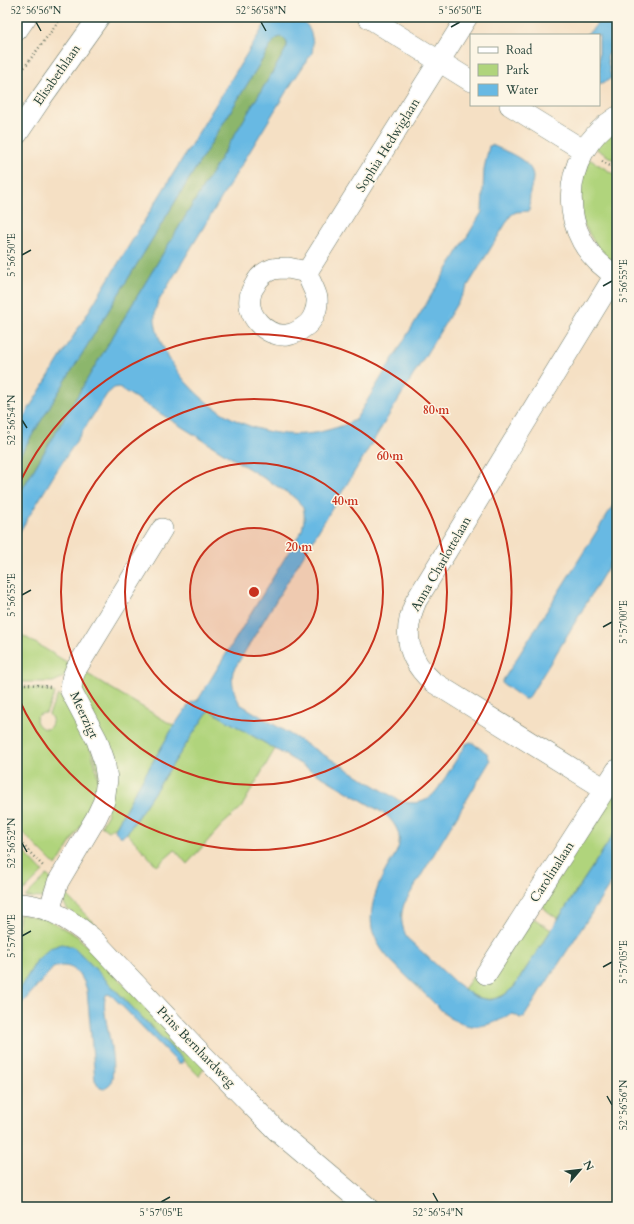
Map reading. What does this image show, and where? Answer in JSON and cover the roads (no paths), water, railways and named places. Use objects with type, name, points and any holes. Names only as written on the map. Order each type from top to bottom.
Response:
[{"type":"street","points":[[17,30],[26,17]]},
{"type":"street","name":"Elisabethlaan","points":[[17,134],[99,17]]},
{"type":"street","points":[[368,17],[470,80]]},
{"type":"street","name":"Sophia Hedwiglaan","points":[[307,272],[468,17]]},
{"type":"street","points":[[512,106],[583,150]]},
{"type":"street","points":[[616,276],[606,269],[593,256],[582,240],[575,223],[571,204],[572,186],[576,167],[583,150],[595,135],[608,123],[617,118]]},
{"type":"street","name":"Anna Charlottelaan","points":[[605,789],[433,682],[425,675],[413,657],[408,636],[410,618],[416,601],[616,276]]},
{"type":"street","name":"Meerzigt","points":[[49,911],[58,882],[104,801],[107,779],[104,760],[97,740],[71,691],[72,679],[76,669],[162,529]]},
{"type":"street","name":"Carolinalaan","points":[[486,974],[617,770]]},
{"type":"street","name":"Prins Bernhardweg","points":[[17,904],[49,911],[65,918],[92,938],[276,1130],[367,1207]]},
{"type":"water","points":[[274,17],[294,17],[302,20],[308,27],[312,37],[312,53],[286,92],[158,302],[155,314],[156,326],[160,339],[165,351],[178,372],[194,390],[212,406],[233,419],[256,428],[280,433],[304,434],[328,430],[356,419],[482,212],[484,169],[489,146],[492,145],[517,157],[532,171],[533,179],[530,192],[529,211],[516,212],[511,215],[233,671],[232,680],[240,704],[400,801],[417,803],[430,798],[439,787],[466,744],[471,742],[487,753],[490,761],[404,904],[402,913],[402,925],[407,938],[456,983],[475,997],[490,1000],[503,996],[514,987],[617,829],[617,874],[524,1017],[520,1018],[514,1014],[511,1014],[490,1024],[471,1026],[459,1023],[446,1015],[404,974],[381,949],[374,935],[371,924],[374,899],[383,875],[398,847],[398,831],[391,820],[385,814],[209,710],[127,833],[120,836],[115,831],[133,795],[174,726],[190,703],[198,700],[302,530],[304,510],[296,499],[118,387],[114,388],[107,394],[56,472],[17,536],[17,498],[275,68],[287,47],[285,39],[280,37],[272,44],[17,460],[17,428],[268,19]]},
{"type":"water","points":[[602,17],[617,17],[617,40],[607,57],[611,78],[600,84],[600,34],[586,34],[592,30]]},
{"type":"water","points":[[617,499],[617,552],[529,697],[524,699],[502,682]]},
{"type":"water","points":[[62,944],[75,948],[183,1060],[182,1063],[178,1063],[112,996],[108,994],[105,998],[104,1008],[112,1053],[113,1070],[110,1085],[106,1088],[100,1088],[95,1080],[87,990],[82,978],[70,967],[59,966],[53,968],[17,1009],[17,992],[37,960],[50,948]]}]
